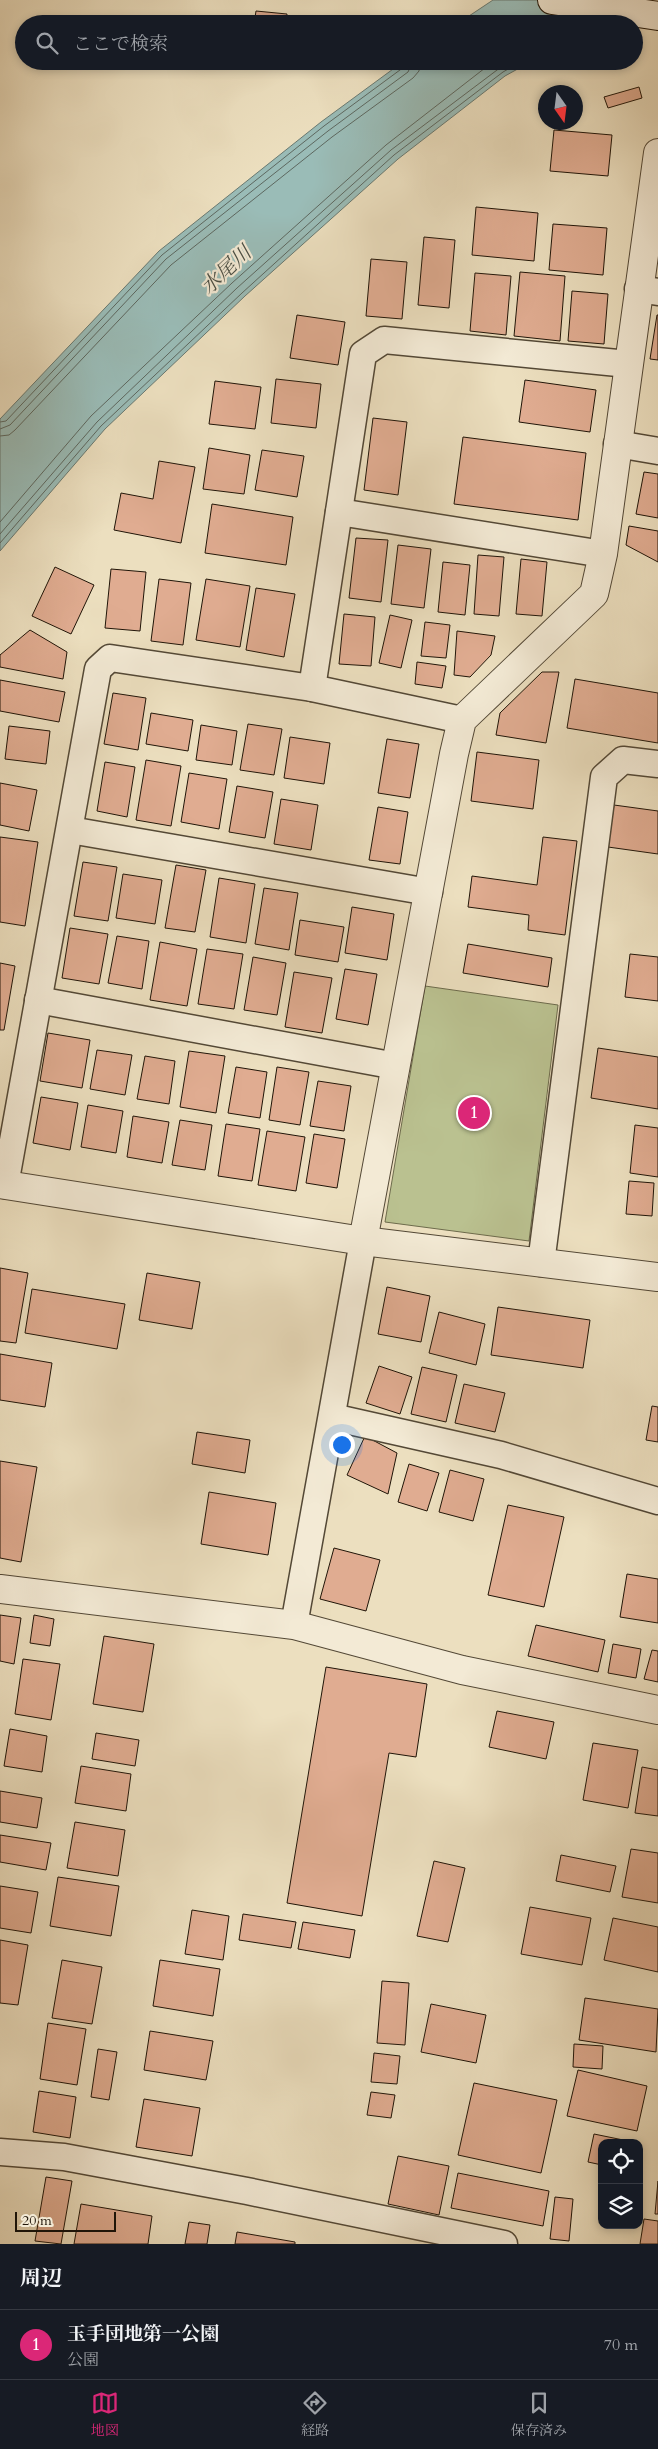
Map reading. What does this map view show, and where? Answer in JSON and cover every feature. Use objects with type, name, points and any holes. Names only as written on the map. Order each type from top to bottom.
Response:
[{"type":"street","points":[[552,0],[658,16]]},
{"type":"street","points":[[294,1624],[363,1240],[462,720],[594,594],[603,554],[628,364],[648,291],[658,154]]},
{"type":"street","points":[[312,688],[363,354],[384,340],[628,364]]},
{"type":"street","points":[[617,444],[658,451]]},
{"type":"street","points":[[339,512],[603,554]]},
{"type":"street","points":[[462,720],[312,688],[110,658],[98,669],[70,830],[2,1185],[363,1240],[658,1277]]},
{"type":"street","points":[[541,1263],[604,777],[623,760],[658,764]]},
{"type":"street","points":[[70,830],[429,892]]},
{"type":"street","points":[[38,1000],[396,1066]]},
{"type":"street","points":[[332,1417],[500,1455],[658,1501]]},
{"type":"street","points":[[0,1589],[294,1624],[462,1670],[658,1710]]},
{"type":"street","points":[[0,2152],[64,2157],[247,2191],[504,2244]]},
{"type":"green space","points":[[425,986],[558,1005],[529,1241],[385,1222]]},
{"type":"water","points":[[493,0],[640,0],[615,15],[470,15]]},
{"type":"water","name":"水尾川","points":[[392,70],[516,70],[505,76],[398,159],[245,296],[105,429],[0,551],[0,419],[159,251],[321,122]]},
{"type":"building","points":[[256,11],[287,14],[287,15],[255,15]]},
{"type":"building","points":[[639,87],[642,98],[608,108],[604,97]]},
{"type":"building","points":[[554,130],[612,135],[608,176],[550,171]]},
{"type":"building","points":[[476,207],[538,213],[534,261],[472,255]]},
{"type":"building","points":[[553,224],[607,228],[603,275],[549,270]]},
{"type":"building","points":[[424,237],[455,240],[449,308],[418,305]]},
{"type":"building","points":[[371,259],[407,262],[402,319],[366,316]]},
{"type":"building","points":[[520,272],[565,276],[560,341],[514,336]]},
{"type":"building","points":[[475,273],[511,276],[506,335],[470,331]]},
{"type":"building","points":[[572,291],[608,294],[604,344],[568,341]]},
{"type":"building","points":[[297,315],[345,322],[338,365],[290,358]]},
{"type":"building","points":[[658,315],[658,360],[650,359]]},
{"type":"building","points":[[276,379],[321,384],[316,428],[271,423]]},
{"type":"building","points":[[525,380],[596,390],[590,432],[519,422]]},
{"type":"building","points":[[215,381],[261,387],[255,429],[209,424]]},
{"type":"building","points":[[373,418],[407,422],[398,495],[364,490]]},
{"type":"building","points":[[463,437],[586,453],[578,520],[454,504]]},
{"type":"building","points":[[209,448],[250,455],[244,494],[203,489]]},
{"type":"building","points":[[262,450],[304,456],[297,497],[255,490]]},
{"type":"building","points":[[159,461],[195,467],[181,543],[114,530],[121,493],[153,499]]},
{"type":"building","points":[[644,472],[658,474],[658,518],[636,514]]},
{"type":"building","points":[[212,504],[293,517],[286,565],[205,553]]},
{"type":"building","points":[[629,526],[658,531],[658,562],[626,545]]},
{"type":"building","points":[[356,538],[388,540],[381,602],[349,598]]},
{"type":"building","points":[[398,545],[431,549],[424,608],[391,604]]},
{"type":"building","points":[[478,555],[504,557],[499,616],[474,614]]},
{"type":"building","points":[[521,559],[547,562],[542,616],[516,614]]},
{"type":"building","points":[[443,562],[470,565],[465,615],[438,612]]},
{"type":"building","points":[[55,567],[94,585],[71,634],[32,616]]},
{"type":"building","points":[[111,569],[146,572],[140,631],[105,628]]},
{"type":"building","points":[[159,579],[191,583],[183,645],[151,641]]},
{"type":"building","points":[[206,579],[250,586],[240,647],[196,640]]},
{"type":"building","points":[[256,588],[295,594],[284,657],[246,650]]},
{"type":"building","points":[[344,614],[375,617],[371,666],[339,664]]},
{"type":"building","points":[[390,615],[412,620],[401,668],[379,663]]},
{"type":"building","points":[[425,622],[450,625],[446,658],[421,656]]},
{"type":"building","points":[[30,630],[67,652],[63,679],[0,667],[0,655]]},
{"type":"building","points":[[457,631],[495,636],[491,655],[470,677],[454,675]]},
{"type":"building","points":[[417,662],[446,666],[442,688],[415,684]]},
{"type":"building","points":[[542,672],[559,672],[546,743],[496,735],[500,713]]},
{"type":"building","points":[[575,679],[658,693],[658,743],[567,728]]},
{"type":"building","points":[[0,680],[65,692],[59,722],[0,711]]},
{"type":"building","points":[[113,693],[146,698],[138,750],[104,744]]},
{"type":"building","points":[[151,713],[193,720],[188,751],[146,744]]},
{"type":"building","points":[[248,724],[282,729],[274,775],[240,770]]},
{"type":"building","points":[[201,725],[237,731],[232,765],[196,760]]},
{"type":"building","points":[[9,726],[50,731],[46,764],[5,759]]},
{"type":"building","points":[[290,737],[330,743],[324,784],[284,778]]},
{"type":"building","points":[[387,739],[419,744],[410,798],[378,793]]},
{"type":"building","points":[[477,752],[539,760],[533,809],[471,801]]},
{"type":"building","points":[[146,760],[181,766],[171,826],[136,820]]},
{"type":"building","points":[[105,762],[135,767],[127,817],[97,811]]},
{"type":"building","points":[[189,773],[227,779],[219,829],[181,822]]},
{"type":"building","points":[[0,783],[37,790],[29,831],[0,825]]},
{"type":"building","points":[[237,786],[273,792],[265,838],[229,832]]},
{"type":"building","points":[[281,799],[318,805],[311,850],[274,844]]},
{"type":"building","points":[[614,805],[658,811],[658,854],[608,847]]},
{"type":"building","points":[[378,807],[408,812],[400,864],[369,860]]},
{"type":"building","points":[[0,837],[38,842],[25,926],[0,922]]},
{"type":"building","points":[[543,837],[577,841],[565,935],[528,930],[529,915],[468,907],[472,876],[537,885]]},
{"type":"building","points":[[83,862],[117,867],[108,921],[74,916]]},
{"type":"building","points":[[176,865],[206,870],[195,932],[165,928]]},
{"type":"building","points":[[123,874],[162,880],[155,924],[116,918]]},
{"type":"building","points":[[219,878],[255,884],[246,943],[210,937]]},
{"type":"building","points":[[264,888],[298,893],[289,950],[255,944]]},
{"type":"building","points":[[352,907],[394,914],[387,960],[345,953]]},
{"type":"building","points":[[300,920],[344,927],[338,962],[295,955]]},
{"type":"building","points":[[70,928],[108,934],[99,984],[62,978]]},
{"type":"building","points":[[117,936],[149,941],[142,989],[108,983]]},
{"type":"building","points":[[160,942],[197,949],[187,1006],[150,1000]]},
{"type":"building","points":[[468,944],[552,958],[548,987],[463,973]]},
{"type":"building","points":[[207,949],[243,954],[234,1009],[198,1004]]},
{"type":"building","points":[[630,954],[658,957],[658,1001],[625,997]]},
{"type":"building","points":[[253,957],[286,963],[277,1015],[244,1010]]},
{"type":"building","points":[[0,963],[15,966],[4,1030],[0,1030]]},
{"type":"building","points":[[345,969],[377,974],[368,1025],[336,1019]]},
{"type":"building","points":[[294,972],[332,978],[322,1033],[285,1027]]},
{"type":"building","points":[[48,1033],[90,1040],[82,1088],[40,1081]]},
{"type":"building","points":[[598,1048],[658,1057],[658,1109],[591,1098]]},
{"type":"building","points":[[97,1050],[132,1055],[125,1095],[90,1089]]},
{"type":"building","points":[[189,1051],[225,1056],[216,1113],[180,1107]]},
{"type":"building","points":[[145,1056],[175,1061],[169,1104],[137,1099]]},
{"type":"building","points":[[236,1067],[267,1072],[260,1118],[228,1113]]},
{"type":"building","points":[[277,1067],[309,1072],[300,1125],[269,1120]]},
{"type":"building","points":[[318,1081],[351,1086],[344,1131],[310,1126]]},
{"type":"building","points":[[41,1097],[78,1103],[70,1150],[33,1143]]},
{"type":"building","points":[[88,1105],[123,1111],[116,1153],[81,1147]]},
{"type":"building","points":[[133,1116],[169,1122],[162,1163],[127,1157]]},
{"type":"building","points":[[180,1120],[212,1125],[205,1170],[172,1165]]},
{"type":"building","points":[[226,1124],[260,1129],[252,1181],[218,1176]]},
{"type":"building","points":[[635,1125],[658,1128],[658,1177],[630,1173]]},
{"type":"building","points":[[267,1131],[305,1137],[296,1191],[258,1185]]},
{"type":"building","points":[[314,1134],[345,1139],[337,1188],[306,1183]]},
{"type":"building","points":[[629,1181],[654,1183],[652,1216],[626,1214]]},
{"type":"building","points":[[0,1268],[28,1273],[16,1343],[0,1341]]},
{"type":"building","points":[[147,1273],[200,1282],[192,1329],[139,1320]]},
{"type":"building","points":[[387,1287],[430,1296],[421,1342],[378,1334]]},
{"type":"building","points":[[32,1289],[125,1304],[117,1349],[25,1333]]},
{"type":"building","points":[[498,1307],[590,1320],[583,1368],[491,1355]]},
{"type":"building","points":[[439,1312],[485,1324],[476,1365],[429,1353]]},
{"type":"building","points":[[0,1354],[52,1363],[45,1407],[0,1400]]},
{"type":"building","points":[[379,1366],[412,1377],[400,1414],[366,1403]]},
{"type":"building","points":[[422,1367],[457,1375],[446,1422],[411,1414]]},
{"type":"building","points":[[464,1384],[505,1393],[495,1432],[455,1423]]},
{"type":"building","points":[[652,1406],[658,1407],[658,1442],[646,1440]]},
{"type":"building","points":[[197,1432],[250,1440],[245,1473],[192,1464]]},
{"type":"building","points":[[365,1436],[397,1453],[388,1494],[347,1475]]},
{"type":"building","points":[[0,1461],[37,1467],[21,1562],[0,1558]]},
{"type":"building","points":[[409,1464],[439,1473],[427,1511],[398,1502]]},
{"type":"building","points":[[450,1470],[484,1479],[473,1521],[439,1512]]},
{"type":"building","points":[[209,1492],[276,1503],[268,1555],[201,1544]]},
{"type":"building","points":[[508,1505],[564,1517],[544,1607],[488,1595]]},
{"type":"building","points":[[334,1548],[380,1560],[366,1611],[320,1599]]},
{"type":"building","points":[[627,1574],[658,1579],[658,1623],[620,1617]]},
{"type":"building","points":[[0,1615],[21,1618],[14,1664],[0,1661]]},
{"type":"building","points":[[34,1615],[54,1619],[50,1646],[30,1643]]},
{"type":"building","points":[[536,1625],[605,1640],[598,1672],[528,1656]]},
{"type":"building","points":[[104,1636],[154,1644],[143,1712],[93,1704]]},
{"type":"building","points":[[613,1644],[641,1649],[636,1678],[608,1673]]},
{"type":"building","points":[[652,1650],[658,1651],[658,1682],[644,1679]]},
{"type":"building","points":[[23,1659],[60,1664],[51,1720],[15,1714]]},
{"type":"building","points":[[326,1667],[427,1684],[416,1757],[389,1753],[362,1916],[287,1903]]},
{"type":"building","points":[[497,1711],[554,1722],[546,1759],[489,1747]]},
{"type":"building","points":[[10,1729],[47,1736],[42,1772],[4,1766]]},
{"type":"building","points":[[96,1733],[139,1740],[135,1766],[92,1759]]},
{"type":"building","points":[[593,1743],[638,1750],[628,1808],[583,1800]]},
{"type":"building","points":[[81,1766],[131,1774],[126,1811],[75,1803]]},
{"type":"building","points":[[642,1767],[658,1770],[658,1816],[635,1813]]},
{"type":"building","points":[[0,1791],[42,1798],[37,1828],[0,1822]]},
{"type":"building","points":[[75,1822],[125,1830],[118,1876],[67,1868]]},
{"type":"building","points":[[0,1835],[51,1843],[46,1870],[0,1862]]},
{"type":"building","points":[[631,1849],[658,1853],[658,1903],[622,1897]]},
{"type":"building","points":[[561,1855],[616,1866],[610,1892],[556,1881]]},
{"type":"building","points":[[434,1861],[465,1868],[448,1942],[417,1936]]},
{"type":"building","points":[[58,1877],[119,1886],[111,1936],[50,1926]]},
{"type":"building","points":[[0,1886],[38,1892],[31,1933],[0,1928]]},
{"type":"building","points":[[530,1907],[591,1918],[582,1965],[521,1954]]},
{"type":"building","points":[[192,1910],[229,1916],[223,1960],[185,1954]]},
{"type":"building","points":[[243,1914],[296,1922],[291,1948],[239,1940]]},
{"type":"building","points":[[613,1918],[658,1927],[658,1972],[604,1960]]},
{"type":"building","points":[[303,1922],[355,1930],[350,1958],[298,1949]]},
{"type":"building","points":[[0,1940],[28,1945],[18,2005],[0,2003]]},
{"type":"building","points":[[62,1960],[102,1967],[92,2024],[52,2018]]},
{"type":"building","points":[[160,1960],[220,1969],[213,2016],[153,2006]]},
{"type":"building","points":[[382,1981],[409,1983],[405,2045],[377,2043]]},
{"type":"building","points":[[585,1998],[658,2009],[656,2052],[579,2040]]},
{"type":"building","points":[[431,2004],[486,2015],[476,2063],[421,2052]]},
{"type":"building","points":[[48,2023],[86,2029],[77,2085],[40,2079]]},
{"type":"building","points":[[150,2031],[213,2041],[206,2080],[144,2070]]},
{"type":"building","points":[[574,2044],[603,2046],[602,2069],[573,2067]]},
{"type":"building","points":[[98,2049],[117,2052],[109,2100],[91,2097]]},
{"type":"building","points":[[374,2053],[400,2056],[397,2084],[371,2082]]},
{"type":"building","points":[[578,2070],[647,2086],[637,2131],[567,2116]]},
{"type":"building","points":[[474,2083],[557,2100],[541,2173],[458,2155]]},
{"type":"building","points":[[39,2091],[76,2097],[70,2138],[33,2132]]},
{"type":"building","points":[[371,2092],[395,2095],[391,2118],[367,2115]]},
{"type":"building","points":[[144,2099],[200,2108],[192,2156],[136,2147]]},
{"type":"building","points":[[594,2134],[618,2139],[598,2139],[598,2164],[588,2162]]},
{"type":"building","points":[[398,2156],[449,2166],[439,2215],[388,2204]]},
{"type":"building","points":[[458,2173],[549,2191],[543,2226],[451,2208]]},
{"type":"building","points":[[46,2177],[72,2181],[61,2244],[35,2241]]},
{"type":"building","points":[[658,2181],[658,2214],[655,2214]]},
{"type":"building","points":[[555,2197],[573,2199],[569,2241],[550,2239]]},
{"type":"building","points":[[81,2204],[152,2216],[148,2244],[74,2244]]},
{"type":"building","points":[[644,2219],[658,2221],[658,2244],[640,2244]]},
{"type":"building","points":[[189,2222],[210,2225],[207,2244],[185,2244]]},
{"type":"building","points":[[237,2232],[295,2242],[295,2244],[235,2244]]},
{"type":"place","name":"玉手団地第一公園","points":[[474,1113]]}]
